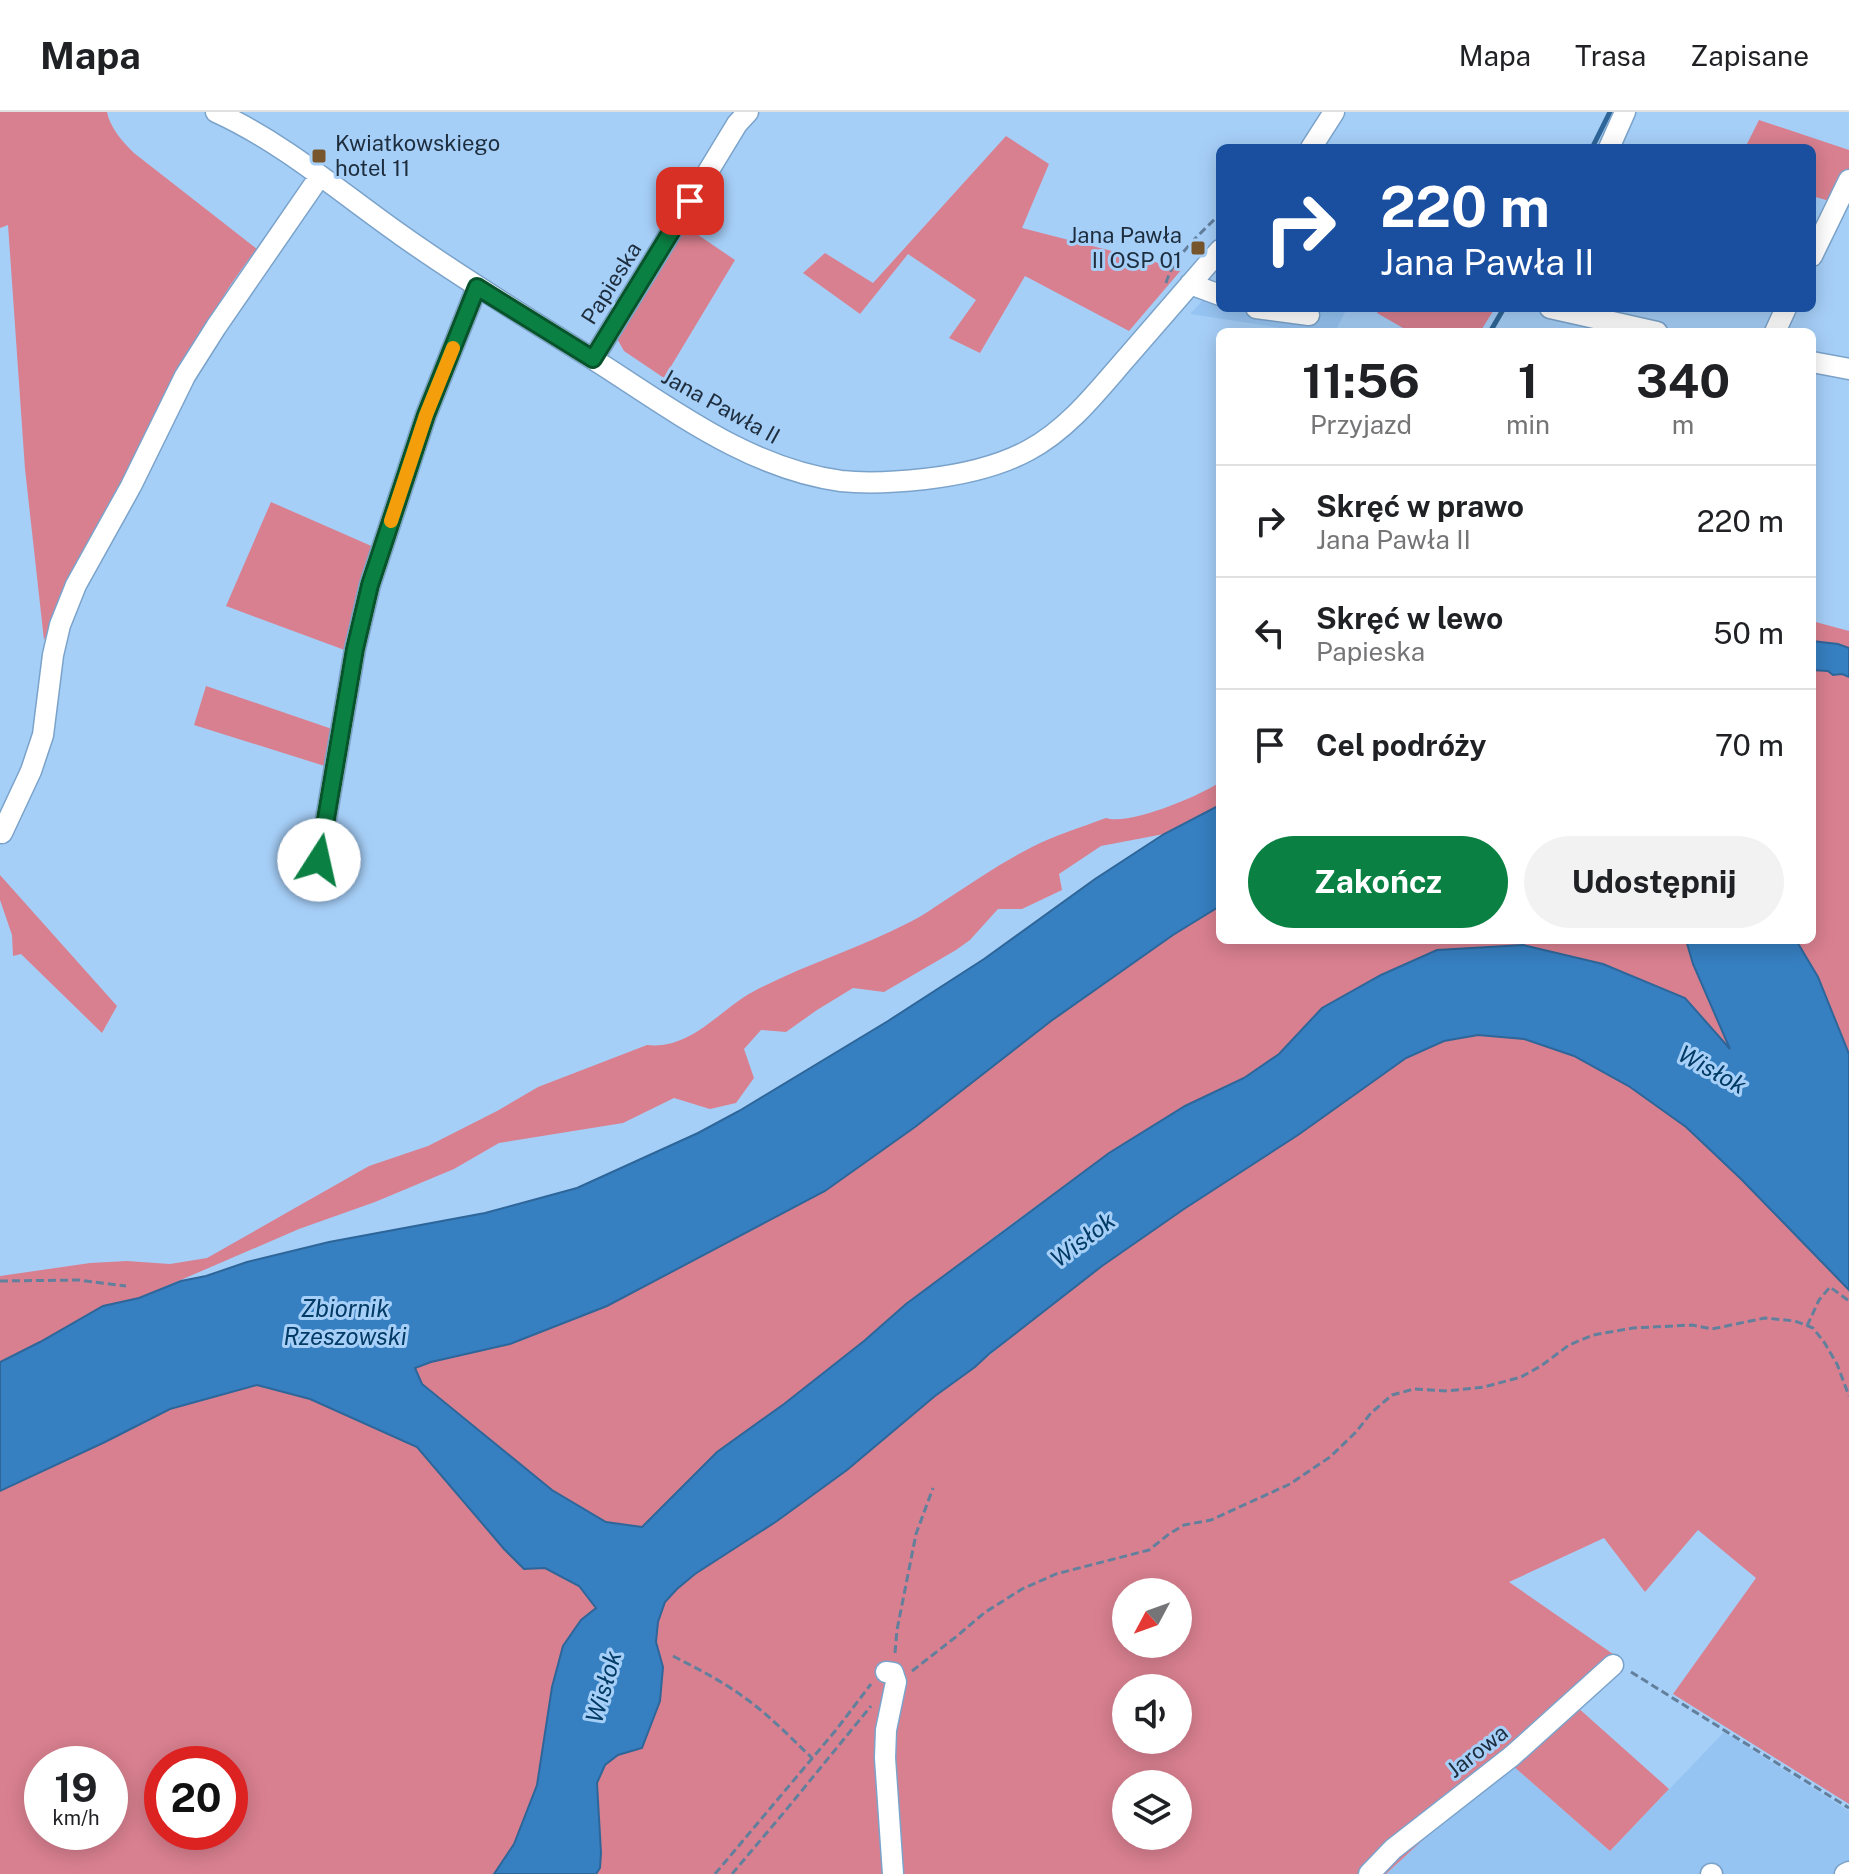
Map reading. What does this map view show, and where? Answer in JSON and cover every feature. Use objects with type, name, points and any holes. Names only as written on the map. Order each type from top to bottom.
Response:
[{"type":"street","name":"Jana Pawła II","points":[[216,112],[278,145],[475,285],[694,424],[744,451],[794,471],[844,481],[895,482],[945,477],[991,466],[1029,450],[1061,428],[1091,398],[1216,255]]},
{"type":"street","name":"Papieska","points":[[593,359],[737,124],[748,112]]},
{"type":"street","points":[[1314,144],[1334,112]]},
{"type":"street","points":[[1611,144],[1625,112]]},
{"type":"street","points":[[2,833],[31,771],[43,735],[53,655],[60,625],[76,585],[131,486],[185,376],[320,176]]},
{"type":"street","points":[[1816,248],[1849,180]]},
{"type":"street","points":[[1190,284],[1216,294]]},
{"type":"street","points":[[319,860],[355,649],[370,585],[426,415],[475,285]]},
{"type":"street","points":[[1290,312],[1309,315]]},
{"type":"street","points":[[1568,312],[1639,328]]},
{"type":"street","points":[[1816,363],[1849,369]]},
{"type":"street","name":"Jarowa","points":[[1369,1874],[1393,1849],[1512,1756],[1613,1665]]},
{"type":"street","points":[[892,1676],[885,1758],[893,1874]]},
{"type":"path","points":[[1165,285],[1169,273],[1193,240],[1216,218]]},
{"type":"path","points":[[0,1281],[78,1280],[126,1286]]},
{"type":"path","points":[[1807,1326],[1819,1300],[1830,1287],[1849,1301]]},
{"type":"path","points":[[715,1874],[836,1730],[877,1676],[892,1676],[935,1654],[984,1613],[1022,1589],[1056,1574],[1149,1550],[1184,1525],[1211,1520],[1290,1484],[1330,1457],[1392,1395],[1414,1389],[1447,1391],[1484,1387],[1521,1377],[1569,1345],[1593,1335],[1633,1328],[1692,1325],[1712,1329],[1765,1318],[1795,1321],[1813,1328],[1837,1364],[1849,1396]]},
{"type":"path","points":[[892,1676],[897,1630],[916,1534],[933,1488]]},
{"type":"path","points":[[673,1656],[745,1697],[812,1758]]},
{"type":"path","points":[[1613,1665],[1622,1666],[1849,1808]]},
{"type":"path","points":[[732,1874],[870,1706]]},
{"type":"shaded area","points":[[0,112],[107,112],[114,129],[134,153],[257,249],[197,342],[44,640],[25,469],[8,225],[0,228]]},
{"type":"shaded area","points":[[1759,120],[1849,150],[1849,171],[1833,202],[1816,197],[1816,144],[1747,144]]},
{"type":"shaded area","points":[[1006,136],[1049,164],[1022,228],[1182,269],[1129,331],[1025,276],[980,353],[949,338],[976,300],[908,254],[860,314],[803,273],[825,253],[873,283]]},
{"type":"shaded area","points":[[682,224],[735,260],[664,378],[624,351],[615,335]]},
{"type":"shaded area","points":[[1216,286],[1216,312],[1345,312],[1337,328],[1281,328],[1190,314]]},
{"type":"shaded area","points":[[1492,312],[1482,328],[1403,328],[1377,313]]},
{"type":"shaded area","points":[[271,502],[376,548],[350,652],[226,606]]},
{"type":"shaded area","points":[[1816,622],[1849,631],[1849,648],[1816,641]]},
{"type":"shaded area","points":[[1816,670],[1849,677],[1849,1054],[1818,977],[1798,944],[1816,944]]},
{"type":"shaded area","points":[[206,686],[335,730],[331,768],[194,725]]},
{"type":"shaded area","points":[[1216,784],[1216,807],[1164,834],[1101,846],[1059,874],[1062,890],[1022,909],[998,909],[970,940],[884,992],[853,988],[786,1032],[761,1030],[744,1049],[754,1078],[736,1103],[710,1109],[674,1098],[623,1123],[499,1143],[454,1169],[375,1202],[299,1229],[139,1298],[103,1306],[0,1362],[0,1276],[90,1263],[127,1261],[170,1264],[207,1258],[369,1166],[428,1146],[538,1087],[647,1045],[679,1041],[758,989],[913,921],[1041,843],[1106,818],[1146,814],[1197,795]]},
{"type":"shaded area","points":[[0,875],[117,1006],[102,1033],[21,954],[13,956],[12,935],[0,900]]},
{"type":"shaded area","points":[[1216,908],[1216,944],[1687,944],[1732,1052],[1381,975],[1322,1008],[1279,1054],[1244,1078],[1185,1106],[1109,1153],[1005,1229],[906,1304],[784,1404],[717,1452],[642,1527],[606,1522],[552,1490],[422,1384],[414,1368],[510,1344],[607,1306],[825,1191],[915,1127],[1051,1021]]},
{"type":"shaded area","points":[[1478,1035],[1524,1039],[1574,1056],[1630,1087],[1686,1127],[1849,1290],[1849,1804],[1673,1694],[1756,1578],[1698,1530],[1645,1592],[1604,1538],[1509,1582],[1613,1654],[1386,1874],[596,1874],[600,1868],[597,1783],[605,1765],[618,1755],[642,1747],[660,1701],[663,1667],[656,1642],[658,1622],[665,1602],[677,1589],[847,1470],[935,1396],[1102,1266],[1298,1135],[1406,1058],[1444,1041]]},
{"type":"shaded area","points":[[257,1385],[310,1399],[417,1447],[524,1569],[545,1567],[579,1586],[597,1608],[581,1620],[552,1687],[537,1785],[514,1844],[494,1874],[0,1874],[0,1491],[170,1409]]},
{"type":"shaded area","points":[[1576,1706],[1669,1789],[1610,1851],[1512,1765]]},
{"type":"shaded area","points":[[1724,1732],[1849,1811],[1849,1874],[1386,1874],[1453,1812],[1512,1765],[1610,1851]]},
{"type":"water","points":[[1816,641],[1849,648],[1849,677],[1833,675],[1828,671],[1816,670]]},
{"type":"water","name":"Zbiornik Rzeszowski","points":[[1216,807],[1216,908],[1051,1021],[915,1127],[825,1191],[607,1306],[510,1344],[415,1368],[422,1384],[552,1490],[606,1522],[642,1527],[717,1452],[784,1404],[906,1304],[1109,1153],[1185,1106],[1244,1078],[1279,1054],[1322,1008],[1381,975],[1437,950],[1523,945],[1603,964],[1685,998],[1730,1049],[1687,944],[1798,944],[1818,977],[1849,1054],[1849,1290],[1686,1127],[1630,1087],[1574,1056],[1524,1039],[1478,1035],[1444,1041],[1406,1058],[1298,1135],[1102,1266],[935,1396],[847,1470],[677,1589],[665,1602],[658,1622],[656,1642],[663,1667],[660,1701],[642,1748],[618,1755],[605,1765],[597,1783],[601,1853],[600,1868],[596,1874],[494,1874],[514,1844],[537,1785],[552,1687],[563,1646],[581,1620],[596,1608],[579,1586],[545,1568],[524,1569],[417,1447],[310,1399],[257,1385],[170,1409],[0,1491],[0,1362],[103,1306],[139,1298],[181,1281],[329,1242],[485,1213],[577,1188],[739,1111],[984,959],[1164,834]]},
{"type":"waterway","points":[[1594,144],[1610,112]]},
{"type":"waterway","points":[[1492,328],[1502,312]]},
{"type":"slow traffic","points":[[391,521],[426,415],[453,348]]},
{"type":"place","name":"Kwiatkowskiego hotel 11","points":[[319,156]]},
{"type":"place","name":"Jana Pawła II OSP 01","points":[[1198,248]]},
{"type":"route","points":[[319,860],[355,649],[370,585],[426,415],[477,287],[593,359],[690,201]]},
{"type":"water label","name":"Wisłok","points":[[1712,1070]]},
{"type":"water label","name":"Wisłok","points":[[1083,1240]]},
{"type":"water label","name":"Wisłok","points":[[604,1687]]}]
